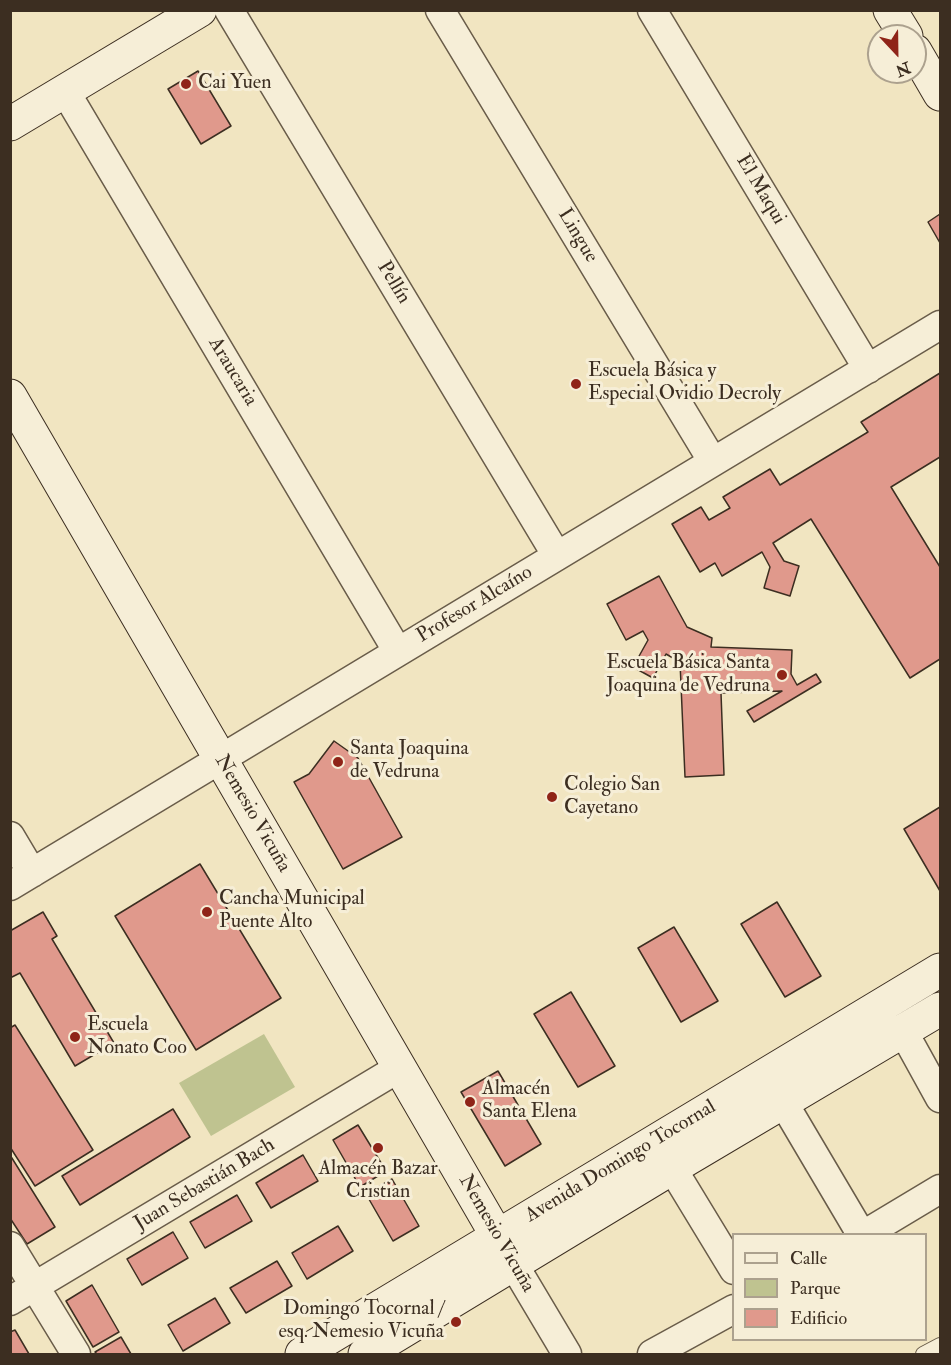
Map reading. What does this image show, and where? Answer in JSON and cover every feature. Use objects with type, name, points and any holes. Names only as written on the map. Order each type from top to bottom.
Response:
[{"type":"main road","points":[[10,124],[200,10]]},
{"type":"main road","points":[[890,10],[899,24]]},
{"type":"main road","points":[[927,72],[940,94]]},
{"type":"main road","name":"Nemesio Vicuña","points":[[10,396],[514,1265]]},
{"type":"main road","name":"Avenida Domingo Tocornal","points":[[302,1354],[940,970]]},
{"type":"main road","name":"Avenida Domingo Tocornal","points":[[365,1354],[940,1009]]},
{"type":"street","name":"Pellín","points":[[229,10],[557,556]]},
{"type":"street","name":"Lingue","points":[[440,10],[714,462]]},
{"type":"street","name":"El Maqui","points":[[652,10],[868,369]]},
{"type":"street","name":"Araucaria","points":[[65,92],[398,652]]},
{"type":"street","name":"Profesor Alcaíno","points":[[21,879],[940,325]]},
{"type":"street","points":[[10,836],[21,879]]},
{"type":"street","points":[[903,1031],[940,1098]]},
{"type":"street","name":"Juan Sebastián Bach","points":[[10,1301],[399,1068]]},
{"type":"street","points":[[783,1102],[862,1233]]},
{"type":"street","points":[[672,1168],[732,1267]]},
{"type":"street","points":[[865,1233],[940,1189]]},
{"type":"street","points":[[10,1246],[76,1354]]},
{"type":"street","name":"Nemesio Vicuña","points":[[514,1265],[567,1354]]},
{"type":"street","points":[[652,1354],[732,1310]]},
{"type":"lane","points":[[922,1354],[940,1345]]},
{"type":"green space","points":[[264,1034],[295,1087],[211,1136],[179,1083]]},
{"type":"building","points":[[198,71],[231,126],[201,144],[168,89]]},
{"type":"building","points":[[940,214],[940,243],[928,222]]},
{"type":"building","points":[[940,373],[940,457],[891,487],[940,567],[940,659],[910,678],[811,519],[773,543],[784,561],[799,566],[790,596],[764,588],[770,567],[762,552],[722,576],[715,563],[700,572],[672,524],[701,507],[709,520],[730,508],[723,497],[770,469],[780,485],[868,432],[861,422]]},
{"type":"building","points":[[659,576],[687,627],[712,638],[711,647],[792,650],[791,674],[797,685],[816,674],[821,682],[754,722],[747,711],[782,691],[721,693],[724,775],[685,777],[680,662],[666,654],[653,678],[633,667],[648,640],[643,631],[626,640],[607,604]]},
{"type":"building","points":[[334,741],[358,758],[402,837],[343,869],[294,782],[309,774]]},
{"type":"building","points":[[940,807],[940,891],[904,829]]},
{"type":"building","points":[[200,864],[281,998],[196,1050],[115,916]]},
{"type":"building","points":[[777,902],[821,976],[785,997],[741,924]]},
{"type":"building","points":[[43,912],[57,936],[52,939],[114,1043],[75,1066],[20,973],[10,978],[10,931]]},
{"type":"building","points":[[674,927],[718,1001],[681,1022],[638,948]]},
{"type":"building","points":[[571,992],[615,1066],[578,1087],[534,1014]]},
{"type":"building","points":[[15,1025],[93,1150],[35,1186],[10,1147],[10,1028]]},
{"type":"building","points":[[498,1071],[541,1144],[505,1166],[461,1092]]},
{"type":"building","points":[[173,1109],[190,1137],[80,1205],[62,1176]]},
{"type":"building","points":[[358,1125],[386,1171],[360,1187],[333,1140]]},
{"type":"building","points":[[10,1155],[55,1227],[27,1244],[10,1218]]},
{"type":"building","points":[[303,1155],[318,1181],[271,1208],[256,1183]]},
{"type":"building","points":[[392,1179],[419,1226],[393,1241],[366,1194]]},
{"type":"building","points":[[237,1195],[252,1221],[205,1248],[190,1222]]},
{"type":"building","points":[[338,1226],[353,1251],[307,1279],[292,1253]]},
{"type":"building","points":[[173,1232],[188,1258],[142,1285],[127,1259]]},
{"type":"building","points":[[277,1261],[292,1286],[246,1313],[230,1288]]},
{"type":"building","points":[[92,1285],[119,1332],[93,1347],[66,1301]]},
{"type":"building","points":[[215,1298],[230,1323],[183,1351],[168,1325]]},
{"type":"building","points":[[15,1330],[29,1354],[10,1354],[10,1332]]},
{"type":"building","points":[[121,1337],[131,1354],[97,1354],[95,1352]]},
{"type":"place","name":"Cai Yuen","points":[[186,84]]},
{"type":"place","name":"Escuela Básica y Especial Ovidio Decroly","points":[[576,384]]},
{"type":"place","name":"Escuela Básica Santa Joaquina de Vedruna","points":[[782,675]]},
{"type":"place","name":"Santa Joaquina de Vedruna","points":[[338,762]]},
{"type":"place","name":"Colegio San Cayetano","points":[[552,797]]},
{"type":"place","name":"Cancha Municipal Puente Alto","points":[[207,912]]},
{"type":"place","name":"Escuela Nonato Coo","points":[[75,1037]]},
{"type":"place","name":"Almacén Santa Elena","points":[[470,1102]]},
{"type":"place","name":"Almacén Bazar Cristian","points":[[378,1148]]},
{"type":"place","name":"Domingo Tocornal / esq. Nemesio Vicuña","points":[[456,1322]]}]
